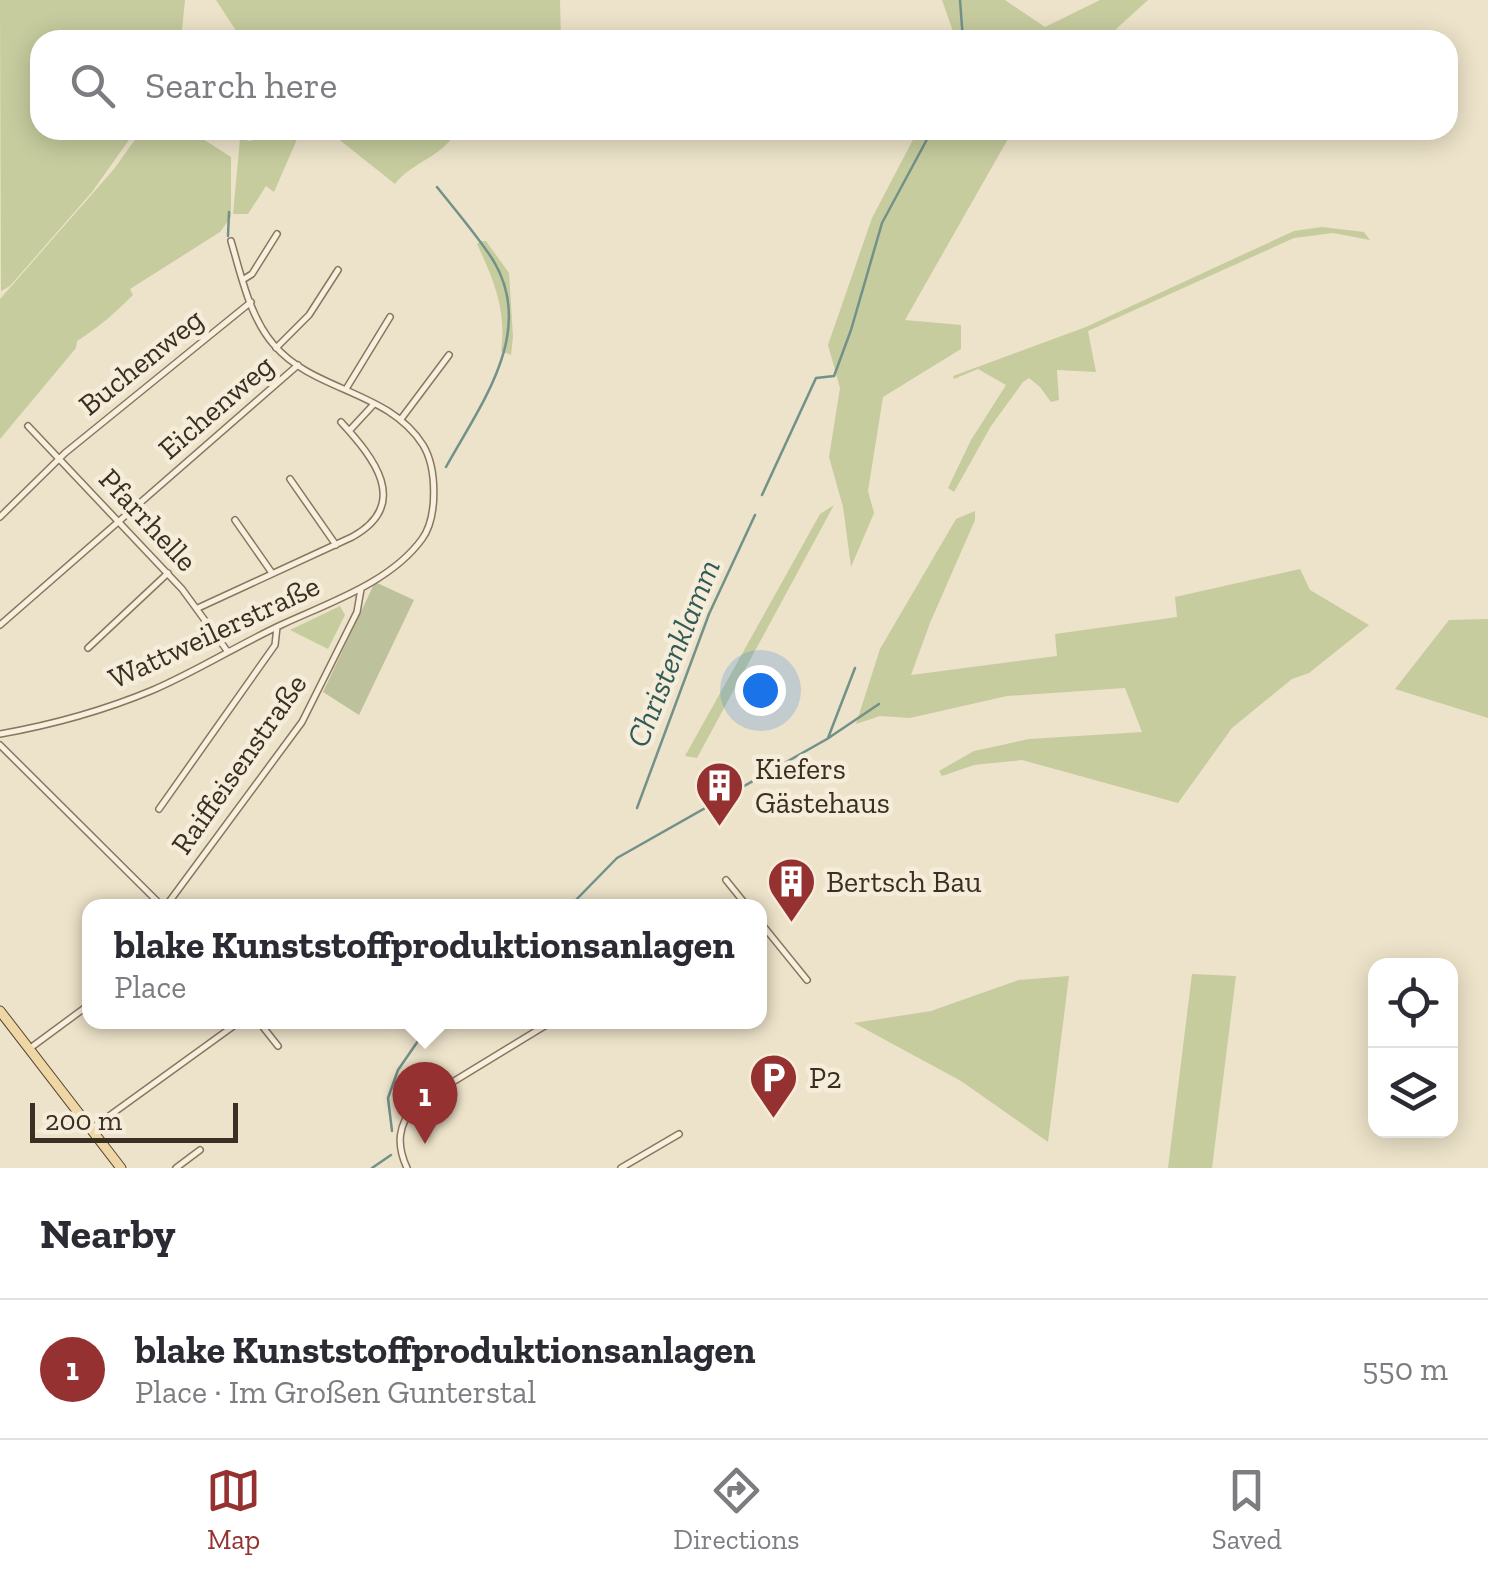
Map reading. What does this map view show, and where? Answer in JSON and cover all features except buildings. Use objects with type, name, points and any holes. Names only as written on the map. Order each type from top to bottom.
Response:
[{"type":"main road","points":[[0,1011],[121,1168]]},
{"type":"street","points":[[244,280],[252,274],[277,234]]},
{"type":"street","points":[[231,241],[262,329],[276,348],[298,366],[401,419],[449,355]]},
{"type":"street","points":[[276,348],[309,315],[338,270]]},
{"type":"street","name":"Buchenweg","points":[[0,517],[59,458],[251,302]]},
{"type":"street","points":[[346,390],[390,317]]},
{"type":"street","name":"Eichenweg","points":[[0,626],[298,366]]},
{"type":"street","points":[[348,431],[375,403]]},
{"type":"street","name":"Wattweilerstraße","points":[[2,734],[132,698],[360,588],[383,573],[423,538],[433,507],[428,456],[401,419]]},
{"type":"street","points":[[198,608],[336,545],[371,524],[382,504],[378,466],[341,422]]},
{"type":"street","name":"Pfarrhelle","points":[[28,426],[168,573],[228,652]]},
{"type":"street","points":[[290,479],[336,545]]},
{"type":"street","points":[[235,520],[272,574]]},
{"type":"street","points":[[88,648],[168,573]]},
{"type":"street","name":"Raiffeisenstraße","points":[[169,899],[302,722],[360,604],[360,588]]},
{"type":"street","points":[[159,809],[275,645],[276,627]]},
{"type":"street","points":[[0,722],[2,734]]},
{"type":"street","points":[[0,745],[157,899]]},
{"type":"street","points":[[726,880],[740,899]]},
{"type":"street","points":[[767,931],[807,980]]},
{"type":"street","points":[[29,1049],[82,1010]]},
{"type":"street","points":[[91,1129],[228,1029]]},
{"type":"street","points":[[264,1029],[278,1046]]},
{"type":"street","points":[[407,1168],[399,1134],[406,1115],[415,1105],[540,1029]]},
{"type":"street","points":[[621,1168],[680,1134]]},
{"type":"street","points":[[176,1168],[200,1150]]},
{"type":"green space","points":[[0,0],[185,0],[182,30],[30,30],[30,140],[129,140],[92,192],[10,286],[1,291]]},
{"type":"green space","points":[[216,0],[560,0],[561,30],[236,30]]},
{"type":"green space","points":[[942,0],[1005,0],[1045,27],[1100,0],[1148,0],[1115,30],[952,30]]},
{"type":"green space","points":[[135,140],[205,140],[231,157],[231,217],[220,232],[130,289],[133,295],[77,341],[76,348],[0,439],[0,299]]},
{"type":"green space","points":[[240,140],[297,140],[274,192],[266,186],[248,214],[233,214]]},
{"type":"green space","points":[[340,140],[450,140],[395,184]]},
{"type":"green space","points":[[913,140],[1007,140],[905,320],[961,325],[961,349],[883,397],[868,491],[874,513],[851,567],[843,507],[829,457],[840,388],[828,345],[872,218]]},
{"type":"green space","points":[[1322,227],[1364,232],[1370,240],[1333,233],[1294,238],[1088,331],[1096,372],[1057,370],[1059,400],[1051,402],[1029,378],[1023,382],[991,426],[954,492],[948,488],[971,440],[1006,385],[978,369],[954,379],[953,376],[1086,327],[1294,231]]},
{"type":"green space","points":[[486,241],[509,273],[511,355],[501,351],[501,309],[477,244]]},
{"type":"green space","points":[[834,505],[697,758],[685,756],[820,514]]},
{"type":"green space","points":[[975,511],[975,520],[911,675],[1057,656],[1055,634],[1177,617],[1175,597],[1300,569],[1310,590],[1369,625],[1309,673],[1292,679],[1232,728],[1178,803],[1022,760],[974,765],[942,776],[939,771],[974,751],[1029,739],[1142,732],[1125,688],[1007,696],[910,718],[880,716],[856,724],[880,649],[956,519]]},
{"type":"green space","points":[[375,582],[414,600],[359,715],[323,692]]},
{"type":"green space","points":[[340,606],[345,615],[328,649],[290,630]]},
{"type":"green space","points":[[1488,619],[1488,718],[1395,689],[1449,620]]},
{"type":"green space","points":[[1192,974],[1236,976],[1212,1168],[1168,1168]]},
{"type":"green space","points":[[1069,976],[1048,1142],[961,1081],[854,1023],[931,1011],[1019,980]]},
{"type":"waterway","name":"Christenklamm","points":[[960,0],[962,30]]},
{"type":"waterway","name":"Christenklamm","points":[[762,495],[816,378],[834,376],[882,223],[927,140]]},
{"type":"waterway","points":[[437,187],[493,260],[505,287],[509,314],[499,367],[446,467]]},
{"type":"waterway","points":[[228,236],[229,212]]},
{"type":"waterway","name":"Christenklamm","points":[[637,808],[709,614],[755,515]]},
{"type":"waterway","points":[[828,738],[855,668]]},
{"type":"waterway","points":[[577,899],[617,858],[827,739],[879,704]]},
{"type":"waterway","points":[[392,1131],[388,1098],[398,1070],[426,1029]]},
{"type":"waterway","points":[[372,1168],[391,1155]]},
{"type":"place","name":"Kiefers Gästehaus","points":[[720,828]]},
{"type":"place","name":"Bertsch Bau","points":[[791,924]]},
{"type":"place","name":"P2","points":[[774,1120]]},
{"type":"place","name":"blake Kunststoffproduktionsanlagen","points":[[425,1144]]}]
